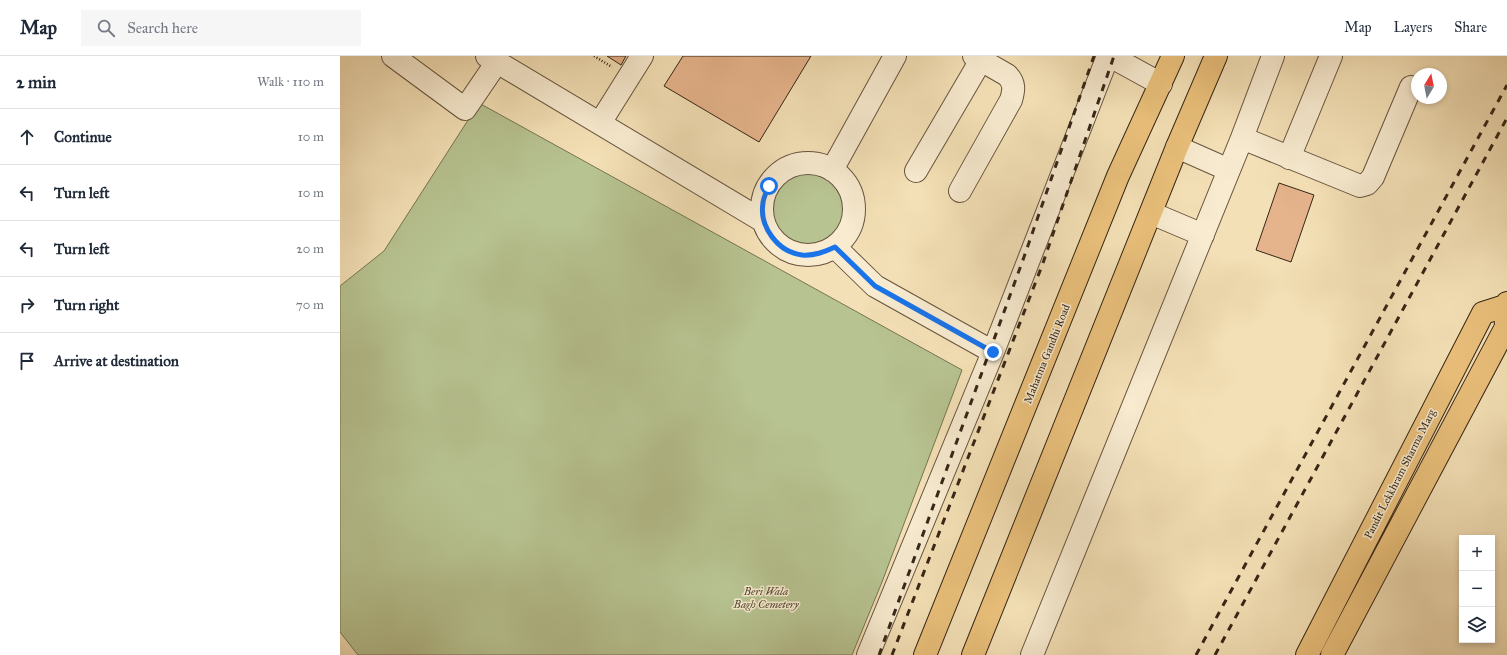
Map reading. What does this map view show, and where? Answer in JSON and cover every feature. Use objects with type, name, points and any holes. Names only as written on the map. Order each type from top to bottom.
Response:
[{"type":"main road","name":"Mahatma Gandhi Road","points":[[925,655],[1118,176],[1173,56]]},
{"type":"main road","points":[[973,655],[1177,147],[1216,56]]},
{"type":"main road","name":"Pandit Lekkhram Sharma Marg","points":[[1307,655],[1483,313],[1506,305],[1506,327],[1332,655]]},
{"type":"street","points":[[393,56],[465,109],[492,59],[763,221]]},
{"type":"street","points":[[600,123],[642,56]]},
{"type":"street","points":[[832,170],[895,56]]},
{"type":"street","points":[[868,655],[993,352],[1109,56],[1161,84]]},
{"type":"street","points":[[1032,655],[1203,235],[1273,56]]},
{"type":"street","points":[[1289,158],[1331,56]]},
{"type":"street","points":[[916,171],[978,58],[1007,74],[1011,79],[1014,90],[1011,100],[960,191]]},
{"type":"street","points":[[1242,138],[1360,186],[1368,184],[1373,178],[1411,87]]},
{"type":"street","points":[[1177,147],[1229,170]]},
{"type":"street","points":[[815,164],[832,170],[846,183],[853,198],[854,217],[848,233],[835,247],[820,254],[802,255],[785,249],[770,236],[763,221],[762,203],[769,186],[777,175],[797,165],[815,164]]},
{"type":"street","points":[[1151,214],[1203,235]]},
{"type":"street","points":[[835,247],[875,286],[993,352]]},
{"type":"green space","name":"Beri Wala Bagh Cemetery","points":[[479,103],[962,370],[882,582],[852,655],[358,655],[340,632],[340,286],[384,251]]},
{"type":"green space","points":[[803,170],[819,170],[833,176],[844,187],[850,201],[850,217],[844,231],[833,242],[819,248],[803,248],[789,242],[778,231],[772,217],[772,201],[778,187],[789,176]]},
{"type":"building","points":[[607,56],[626,56],[621,65]]},
{"type":"building","points":[[683,56],[811,56],[759,142],[664,86]]},
{"type":"building","points":[[1279,183],[1314,195],[1291,262],[1256,250]]},
{"type":"railway","points":[[879,655],[1024,257],[1094,56]]},
{"type":"railway","points":[[892,655],[1043,263],[1114,56]]},
{"type":"railway","points":[[1196,655],[1507,85]]},
{"type":"railway","points":[[1215,655],[1507,118]]},
{"type":"route","points":[[769,186],[762,203],[763,221],[770,236],[785,249],[802,255],[820,254],[835,247],[875,286],[993,352]]}]
